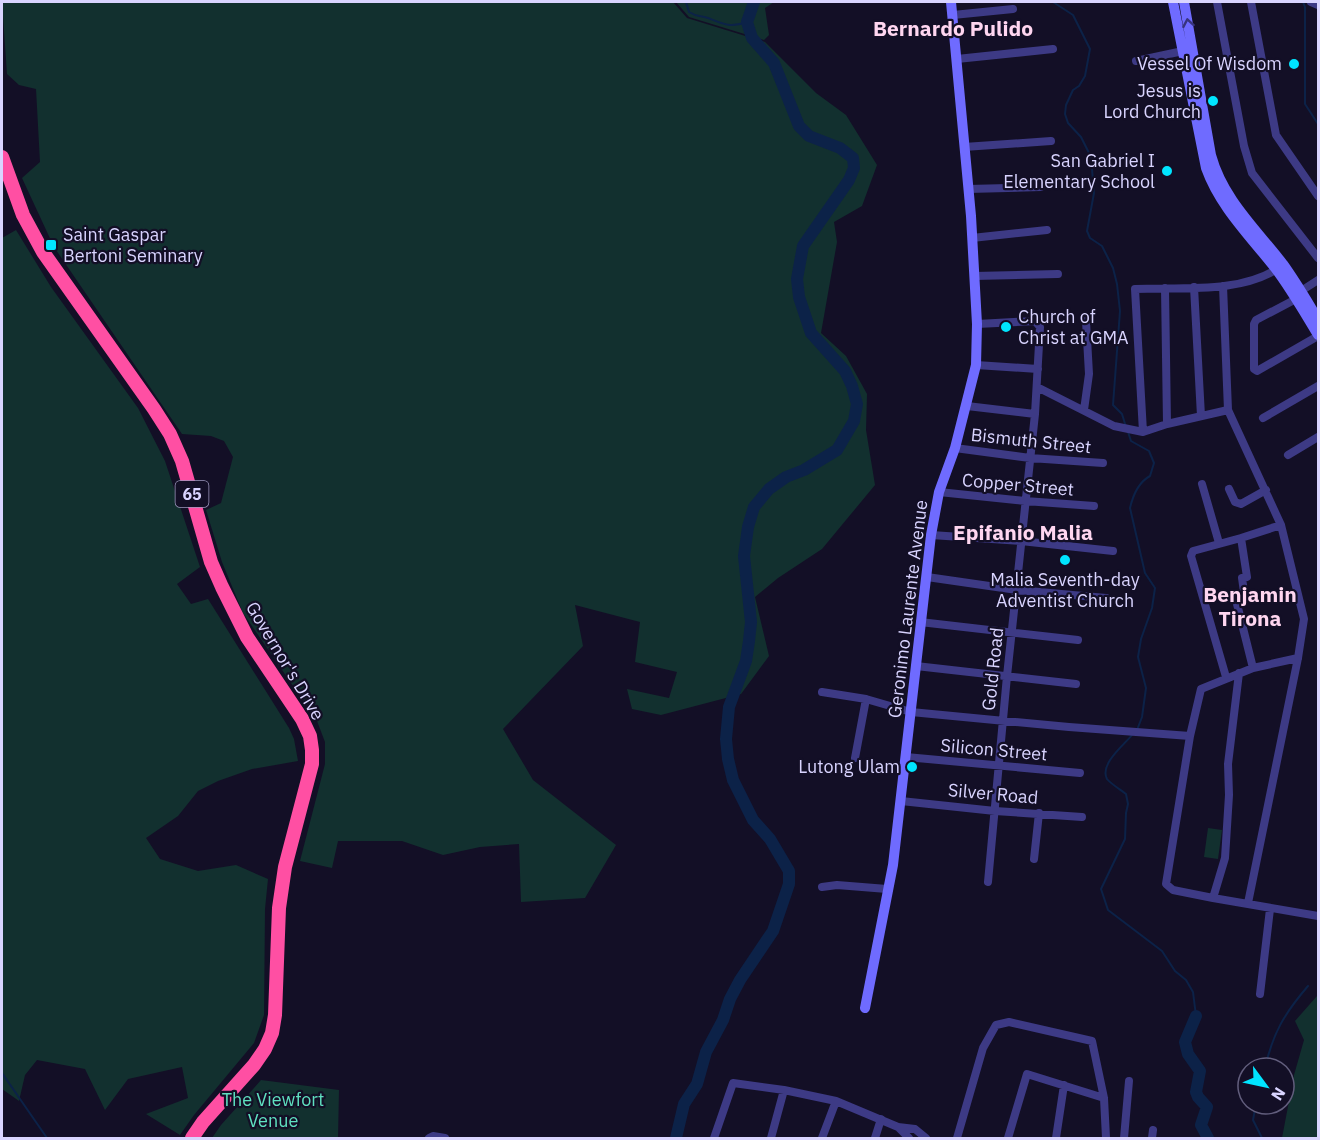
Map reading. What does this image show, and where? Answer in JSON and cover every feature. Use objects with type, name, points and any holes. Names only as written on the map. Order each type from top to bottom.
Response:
[{"type":"highway","name":"Governor's Drive","points":[[2,157],[23,215],[43,252],[170,434],[182,461],[211,562],[222,587],[247,637],[302,719],[310,736],[312,764],[285,867],[279,908],[275,1015],[272,1033],[254,1065],[203,1122],[192,1138]]},
{"type":"street","name":"Geronimo Laurente Avenue","points":[[865,1008],[893,865],[931,535],[939,492],[955,448],[976,365],[977,324],[972,237],[951,2]]},
{"type":"street","points":[[1174,2],[1210,181],[1232,216],[1280,267]]},
{"type":"street","points":[[1184,2],[1218,177],[1232,202],[1299,295],[1308,310],[1318,336],[1257,370],[1254,369],[1254,324],[1256,320],[1299,295],[1318,280]]},
{"type":"street","points":[[1216,2],[1244,146],[1252,173],[1318,258]]},
{"type":"street","points":[[1251,2],[1276,135],[1318,196]]},
{"type":"street","points":[[1311,2],[1318,5]]},
{"type":"street","points":[[952,15],[1013,9]]},
{"type":"street","points":[[957,59],[1053,49]]},
{"type":"street","points":[[1136,61],[1183,51]]},
{"type":"street","points":[[964,147],[1051,141]]},
{"type":"street","points":[[968,189],[1041,187]]},
{"type":"street","points":[[972,237],[1047,230]]},
{"type":"street","points":[[1143,432],[1135,289],[1239,284],[1263,277],[1280,267]]},
{"type":"street","points":[[974,276],[1058,274]]},
{"type":"street","points":[[1223,285],[1227,410],[1281,525],[1304,619],[1248,903]]},
{"type":"street","points":[[1194,287],[1201,416]]},
{"type":"street","points":[[1165,288],[1167,424]]},
{"type":"street","points":[[1308,310],[1318,319]]},
{"type":"street","points":[[976,365],[1038,369],[1040,327],[1035,321],[977,324]]},
{"type":"street","points":[[1084,410],[1089,374],[1086,321]]},
{"type":"street","name":"Gold Road","points":[[988,882],[1038,369]]},
{"type":"street","points":[[1263,418],[1318,386]]},
{"type":"street","points":[[1037,387],[1114,426],[1143,432],[1227,410]]},
{"type":"street","points":[[967,406],[1035,414]]},
{"type":"street","points":[[1288,455],[1318,437]]},
{"type":"street","name":"Bismuth Street","points":[[955,448],[1030,458],[1103,463]]},
{"type":"street","points":[[1202,484],[1220,543]]},
{"type":"street","points":[[1229,489],[1235,502],[1241,504],[1266,490]]},
{"type":"street","name":"Copper Street","points":[[939,492],[1094,506]]},
{"type":"street","points":[[1226,677],[1191,556],[1193,551],[1281,525]]},
{"type":"street","points":[[931,535],[1021,541],[1113,551]]},
{"type":"street","points":[[1241,538],[1247,577],[1242,578],[1244,592],[1235,595],[1253,668]]},
{"type":"street","points":[[927,577],[1017,590],[1106,598]]},
{"type":"street","points":[[920,622],[1078,640]]},
{"type":"street","points":[[1298,658],[1253,668],[1201,689],[1190,736],[1166,884],[1173,890],[1318,916]]},
{"type":"street","points":[[915,666],[1076,684]]},
{"type":"street","points":[[1213,898],[1225,858],[1229,795],[1228,764],[1239,673]]},
{"type":"street","points":[[822,693],[866,699],[911,712],[1190,736]]},
{"type":"street","points":[[855,758],[866,699]]},
{"type":"street","name":"Silicon Street","points":[[906,757],[1080,773]]},
{"type":"street","name":"Silver Road","points":[[901,801],[1082,817]]},
{"type":"street","points":[[1034,859],[1039,813]]},
{"type":"street","points":[[822,887],[837,885],[887,889]]},
{"type":"street","points":[[1260,994],[1270,909]]},
{"type":"street","points":[[957,1138],[983,1048],[996,1025],[1009,1022],[1092,1041],[1104,1098],[1106,1138]]},
{"type":"street","points":[[1008,1138],[1027,1074],[1104,1098]]},
{"type":"street","points":[[1124,1138],[1129,1081]]},
{"type":"street","points":[[714,1138],[733,1083],[784,1090],[836,1101],[898,1127],[915,1129],[927,1138]]},
{"type":"street","points":[[1056,1138],[1064,1085]]},
{"type":"street","points":[[771,1138],[784,1090]]},
{"type":"street","points":[[822,1138],[836,1101]]},
{"type":"street","points":[[875,1138],[881,1119]]},
{"type":"street","points":[[898,1127],[909,1138],[915,1129]]},
{"type":"street","points":[[429,1138],[433,1136],[445,1138]]},
{"type":"green space","points":[[2,2],[673,2],[687,18],[765,42],[816,93],[846,115],[877,165],[862,206],[834,222],[837,242],[821,333],[846,356],[867,394],[866,430],[875,485],[822,549],[778,578],[755,597],[769,656],[741,694],[661,715],[632,709],[627,689],[669,698],[677,672],[635,662],[640,622],[575,605],[583,646],[503,729],[533,780],[616,845],[585,898],[521,902],[519,844],[480,847],[443,855],[402,841],[338,841],[332,868],[300,861],[325,764],[325,742],[317,721],[243,613],[222,562],[206,510],[221,503],[233,457],[224,441],[211,436],[182,434],[54,247],[22,178],[40,162],[36,89],[19,85],[7,74]]},
{"type":"green space","points":[[676,2],[774,2],[765,8],[769,35],[764,40],[689,17]]},
{"type":"green space","points":[[16,230],[51,287],[138,408],[165,461],[200,567],[177,584],[191,604],[208,599],[289,728],[294,739],[298,761],[252,769],[198,791],[178,816],[146,838],[160,859],[198,871],[236,865],[268,879],[265,909],[264,1015],[254,1043],[180,1135],[146,1114],[188,1098],[182,1067],[128,1079],[105,1110],[85,1069],[37,1060],[25,1075],[19,1101],[2,1089],[2,238]]},
{"type":"green space","points":[[1208,828],[1222,830],[1218,859],[1204,857]]},
{"type":"green space","points":[[1318,970],[1318,1138],[1282,1138],[1286,1116],[1296,1116],[1296,1068],[1304,1040],[1295,1021],[1317,996]]},
{"type":"green space","name":"The Viewfort Venue","points":[[261,1080],[339,1090],[338,1138],[212,1138]]},
{"type":"waterway","points":[[686,2],[689,12],[697,16],[727,24],[736,25],[747,22]]},
{"type":"waterway","points":[[676,1138],[684,1104],[697,1084],[706,1052],[740,980],[773,931],[789,884],[789,871],[770,839],[753,820],[733,780],[728,759],[726,739],[729,707],[746,661],[751,622],[744,556],[748,527],[754,507],[769,489],[786,477],[804,470],[837,450],[854,421],[857,404],[845,371],[811,333],[799,297],[797,279],[803,246],[849,180],[854,168],[853,158],[840,148],[809,136],[799,126],[774,63],[752,38],[747,22],[754,2]]},
{"type":"waterway","points":[[1053,2],[1073,15],[1090,49],[1085,76],[1079,86],[1073,90],[1066,105],[1065,114],[1068,123],[1081,137],[1091,157],[1094,193],[1087,231],[1090,238],[1102,246],[1113,268],[1117,284],[1120,311],[1113,405],[1122,414],[1126,427]]},
{"type":"waterway","points":[[1303,2],[1305,7],[1305,104],[1318,124]]},
{"type":"waterway","points":[[1128,432],[1131,441],[1149,451],[1154,463],[1150,476],[1137,489],[1130,508],[1145,573],[1155,588],[1152,608],[1141,639],[1138,657],[1146,688],[1142,717],[1137,730]]},
{"type":"waterway","points":[[1133,734],[1114,755],[1105,773],[1107,779],[1126,794],[1128,804],[1125,839],[1101,889],[1108,910],[1162,951],[1175,971],[1186,980],[1193,992],[1196,1016]]},
{"type":"waterway","points":[[1268,1056],[1280,1024],[1308,986]]},
{"type":"waterway","points":[[1196,1016],[1185,1042],[1188,1054],[1200,1071],[1196,1092],[1207,1107],[1201,1125],[1208,1138]]},
{"type":"waterway","points":[[2,1073],[47,1138]]},
{"type":"waterway","points":[[1254,1116],[1253,1120],[1262,1138]]},
{"type":"place","name":"Vessel Of Wisdom","points":[[1294,64]]},
{"type":"place","name":"Jesus is Lord Church","points":[[1213,101]]},
{"type":"place","name":"San Gabriel I Elementary School","points":[[1167,171]]},
{"type":"place","name":"Saint Gaspar Bertoni Seminary","points":[[51,245]]},
{"type":"place","name":"Church of Christ at GMA","points":[[1006,327]]},
{"type":"place","name":"Malia Seventh-day Adventist Church","points":[[1065,560]]},
{"type":"place","name":"Lutong Ulam","points":[[912,767]]},
{"type":"district","name":"Bernardo Pulido","points":[[953,29]]},
{"type":"district","name":"Epifanio Malia","points":[[1023,533]]},
{"type":"district","name":"Benjamin Tirona","points":[[1250,607]]}]
